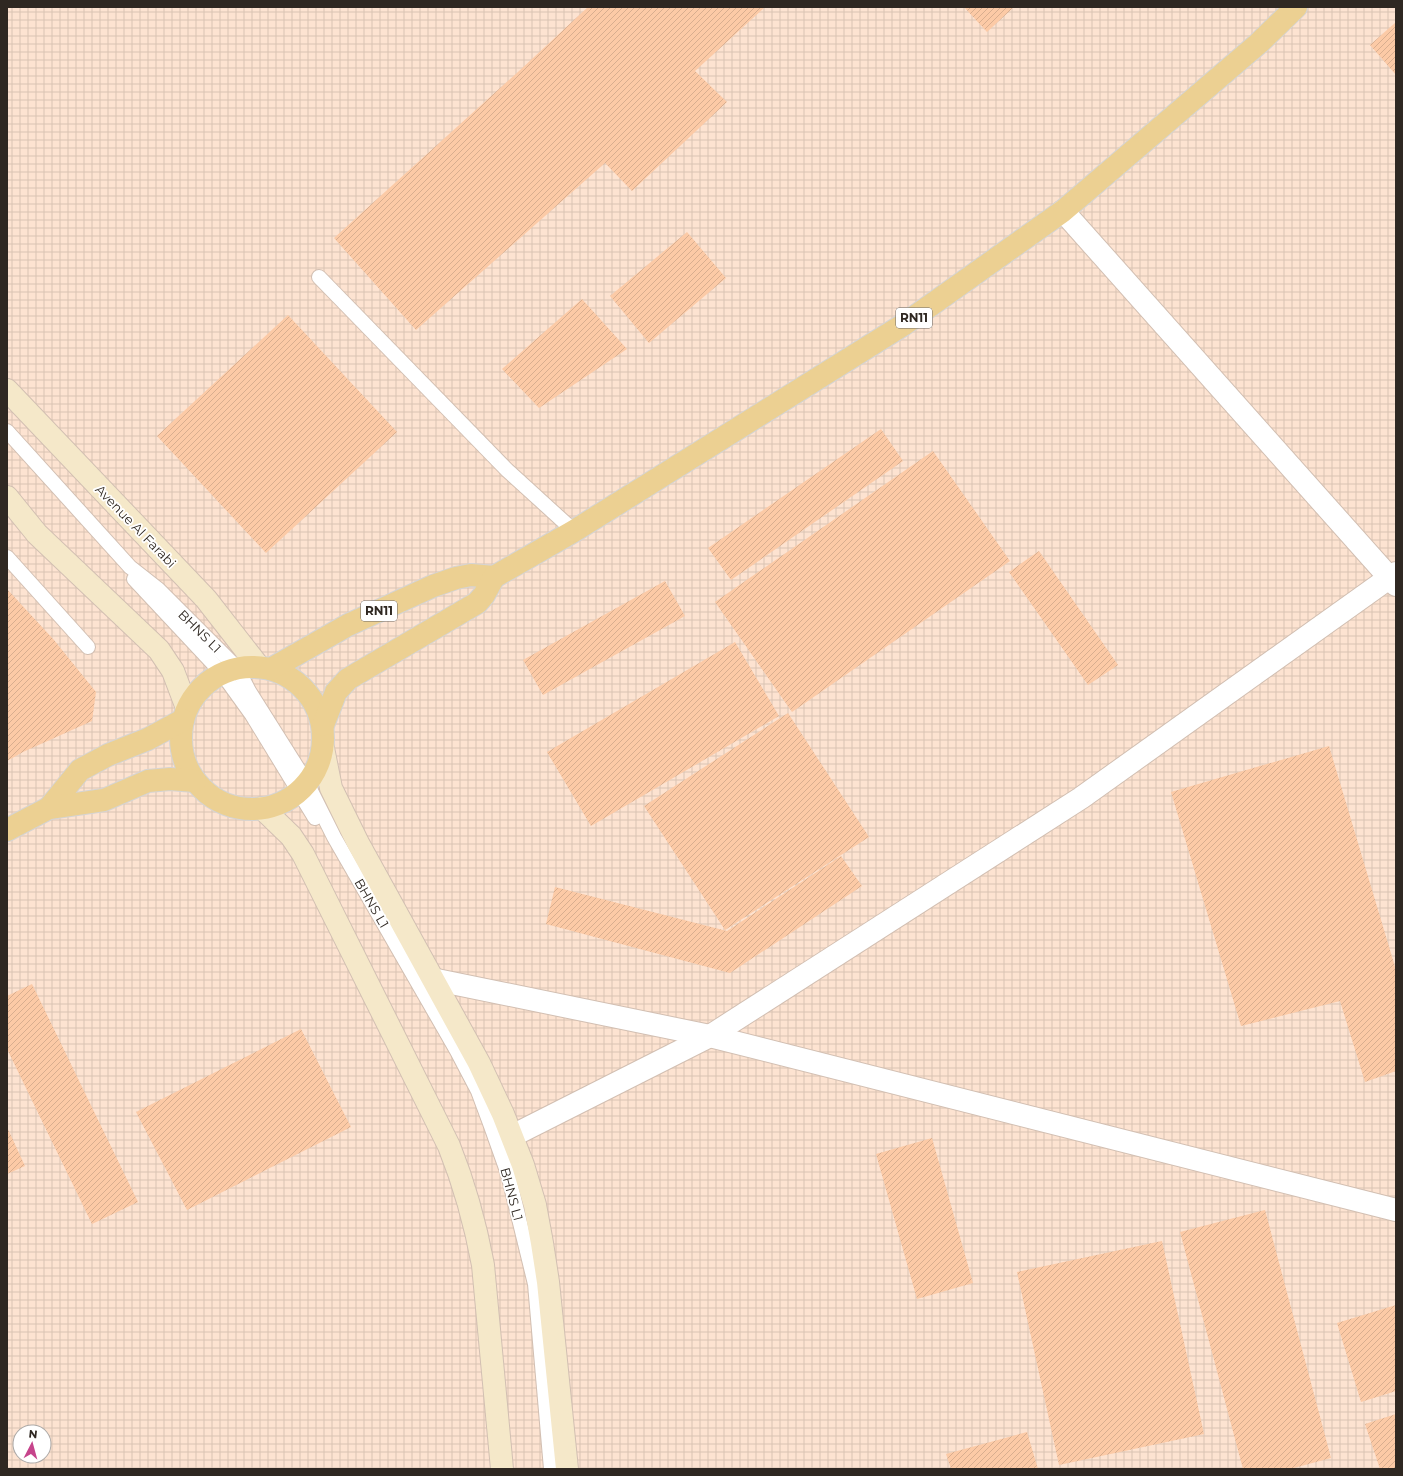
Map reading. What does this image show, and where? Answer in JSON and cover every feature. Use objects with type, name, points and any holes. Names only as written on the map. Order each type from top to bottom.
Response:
[{"type":"main road","name":"RN11","points":[[323,725],[336,692],[348,679],[477,603],[484,595],[494,577],[574,531],[903,326],[1063,211],[1259,43],[1296,7]]},
{"type":"main road","name":"RN11","points":[[265,668],[348,625],[433,586],[456,578],[471,575],[494,577]]},
{"type":"main road","name":"RN11","points":[[265,668],[283,674],[301,686],[315,704],[323,725],[324,748],[314,770],[303,787],[287,800],[268,808],[229,805],[212,797],[195,781],[184,760],[181,737],[185,714],[200,689],[229,670],[265,668]]},
{"type":"main road","name":"RN11","points":[[49,808],[80,770],[108,755],[148,739],[185,714]]},
{"type":"main road","name":"RN11","points":[[7,830],[49,808],[104,800],[148,781],[170,779],[195,781]]},
{"type":"street","points":[[512,1136],[710,1036],[1081,798],[1394,578],[1063,211]]},
{"type":"street","name":"Avenue Al Farabi","points":[[7,390],[206,599],[265,668]]},
{"type":"street","points":[[7,497],[37,534],[159,650],[173,671],[185,714]]},
{"type":"street","points":[[324,748],[331,788],[358,843],[432,979],[480,1063],[503,1114],[523,1165],[535,1205],[548,1282],[567,1469]]},
{"type":"street","points":[[262,808],[291,836],[304,854],[316,882],[449,1146],[460,1173],[477,1233],[483,1265],[502,1469]]},
{"type":"street","points":[[432,979],[710,1036],[1396,1210]]},
{"type":"lane","points":[[319,278],[507,470],[574,531]]},
{"type":"lane","name":"BHNS L1","points":[[7,431],[130,567],[158,590],[229,670],[252,715],[303,787],[334,837],[457,1051],[478,1091],[508,1174],[535,1284],[551,1469]]},
{"type":"lane","name":"BHNS L1","points":[[7,443],[105,552],[229,670]]},
{"type":"lane","points":[[7,557],[88,647]]},
{"type":"lane","name":"BHNS L1","points":[[303,787],[453,1057],[492,1147],[514,1218],[531,1305],[546,1469]]},
{"type":"shaded area","points":[[7,7],[1396,7],[1396,1469],[7,1469]]},
{"type":"building","points":[[588,7],[765,7],[695,71],[727,102],[632,191],[605,163],[416,330],[334,238]]},
{"type":"building","points":[[964,7],[1014,7],[987,32]]},
{"type":"building","points":[[1396,22],[1396,75],[1370,45]]},
{"type":"building","points":[[687,232],[726,278],[649,343],[610,296]]},
{"type":"building","points":[[582,299],[627,349],[539,408],[502,369]]},
{"type":"building","points":[[288,315],[397,432],[266,553],[157,436]]},
{"type":"building","points":[[881,429],[903,461],[731,580],[708,548]]},
{"type":"building","points":[[933,451],[1010,561],[792,712],[715,602]]},
{"type":"building","points":[[1039,551],[1118,665],[1088,685],[1009,572]]},
{"type":"building","points":[[665,581],[685,616],[543,695],[523,660]]},
{"type":"building","points":[[7,589],[54,640],[96,692],[92,721],[23,752],[7,761]]},
{"type":"building","points":[[735,642],[779,716],[591,826],[547,752]]},
{"type":"building","points":[[788,713],[869,837],[725,930],[644,806]]},
{"type":"building","points":[[1329,746],[1396,970],[1396,1071],[1365,1082],[1340,1001],[1241,1026],[1171,792]]},
{"type":"building","points":[[841,856],[862,886],[730,973],[546,924],[555,887],[727,931]]},
{"type":"building","points":[[32,984],[138,1202],[92,1224],[7,1049],[7,996]]},
{"type":"building","points":[[301,1029],[351,1127],[187,1210],[136,1112]]},
{"type":"building","points":[[7,1127],[25,1166],[7,1174]]},
{"type":"building","points":[[932,1138],[973,1283],[917,1299],[876,1154]]},
{"type":"building","points":[[1265,1210],[1331,1458],[1290,1469],[1243,1469],[1180,1232]]},
{"type":"building","points":[[1162,1241],[1204,1434],[1059,1465],[1017,1272]]},
{"type":"building","points":[[1396,1305],[1396,1391],[1361,1402],[1337,1323]]},
{"type":"building","points":[[1396,1414],[1396,1469],[1380,1469],[1365,1424]]},
{"type":"building","points":[[1027,1432],[1038,1469],[951,1469],[946,1454]]}]
